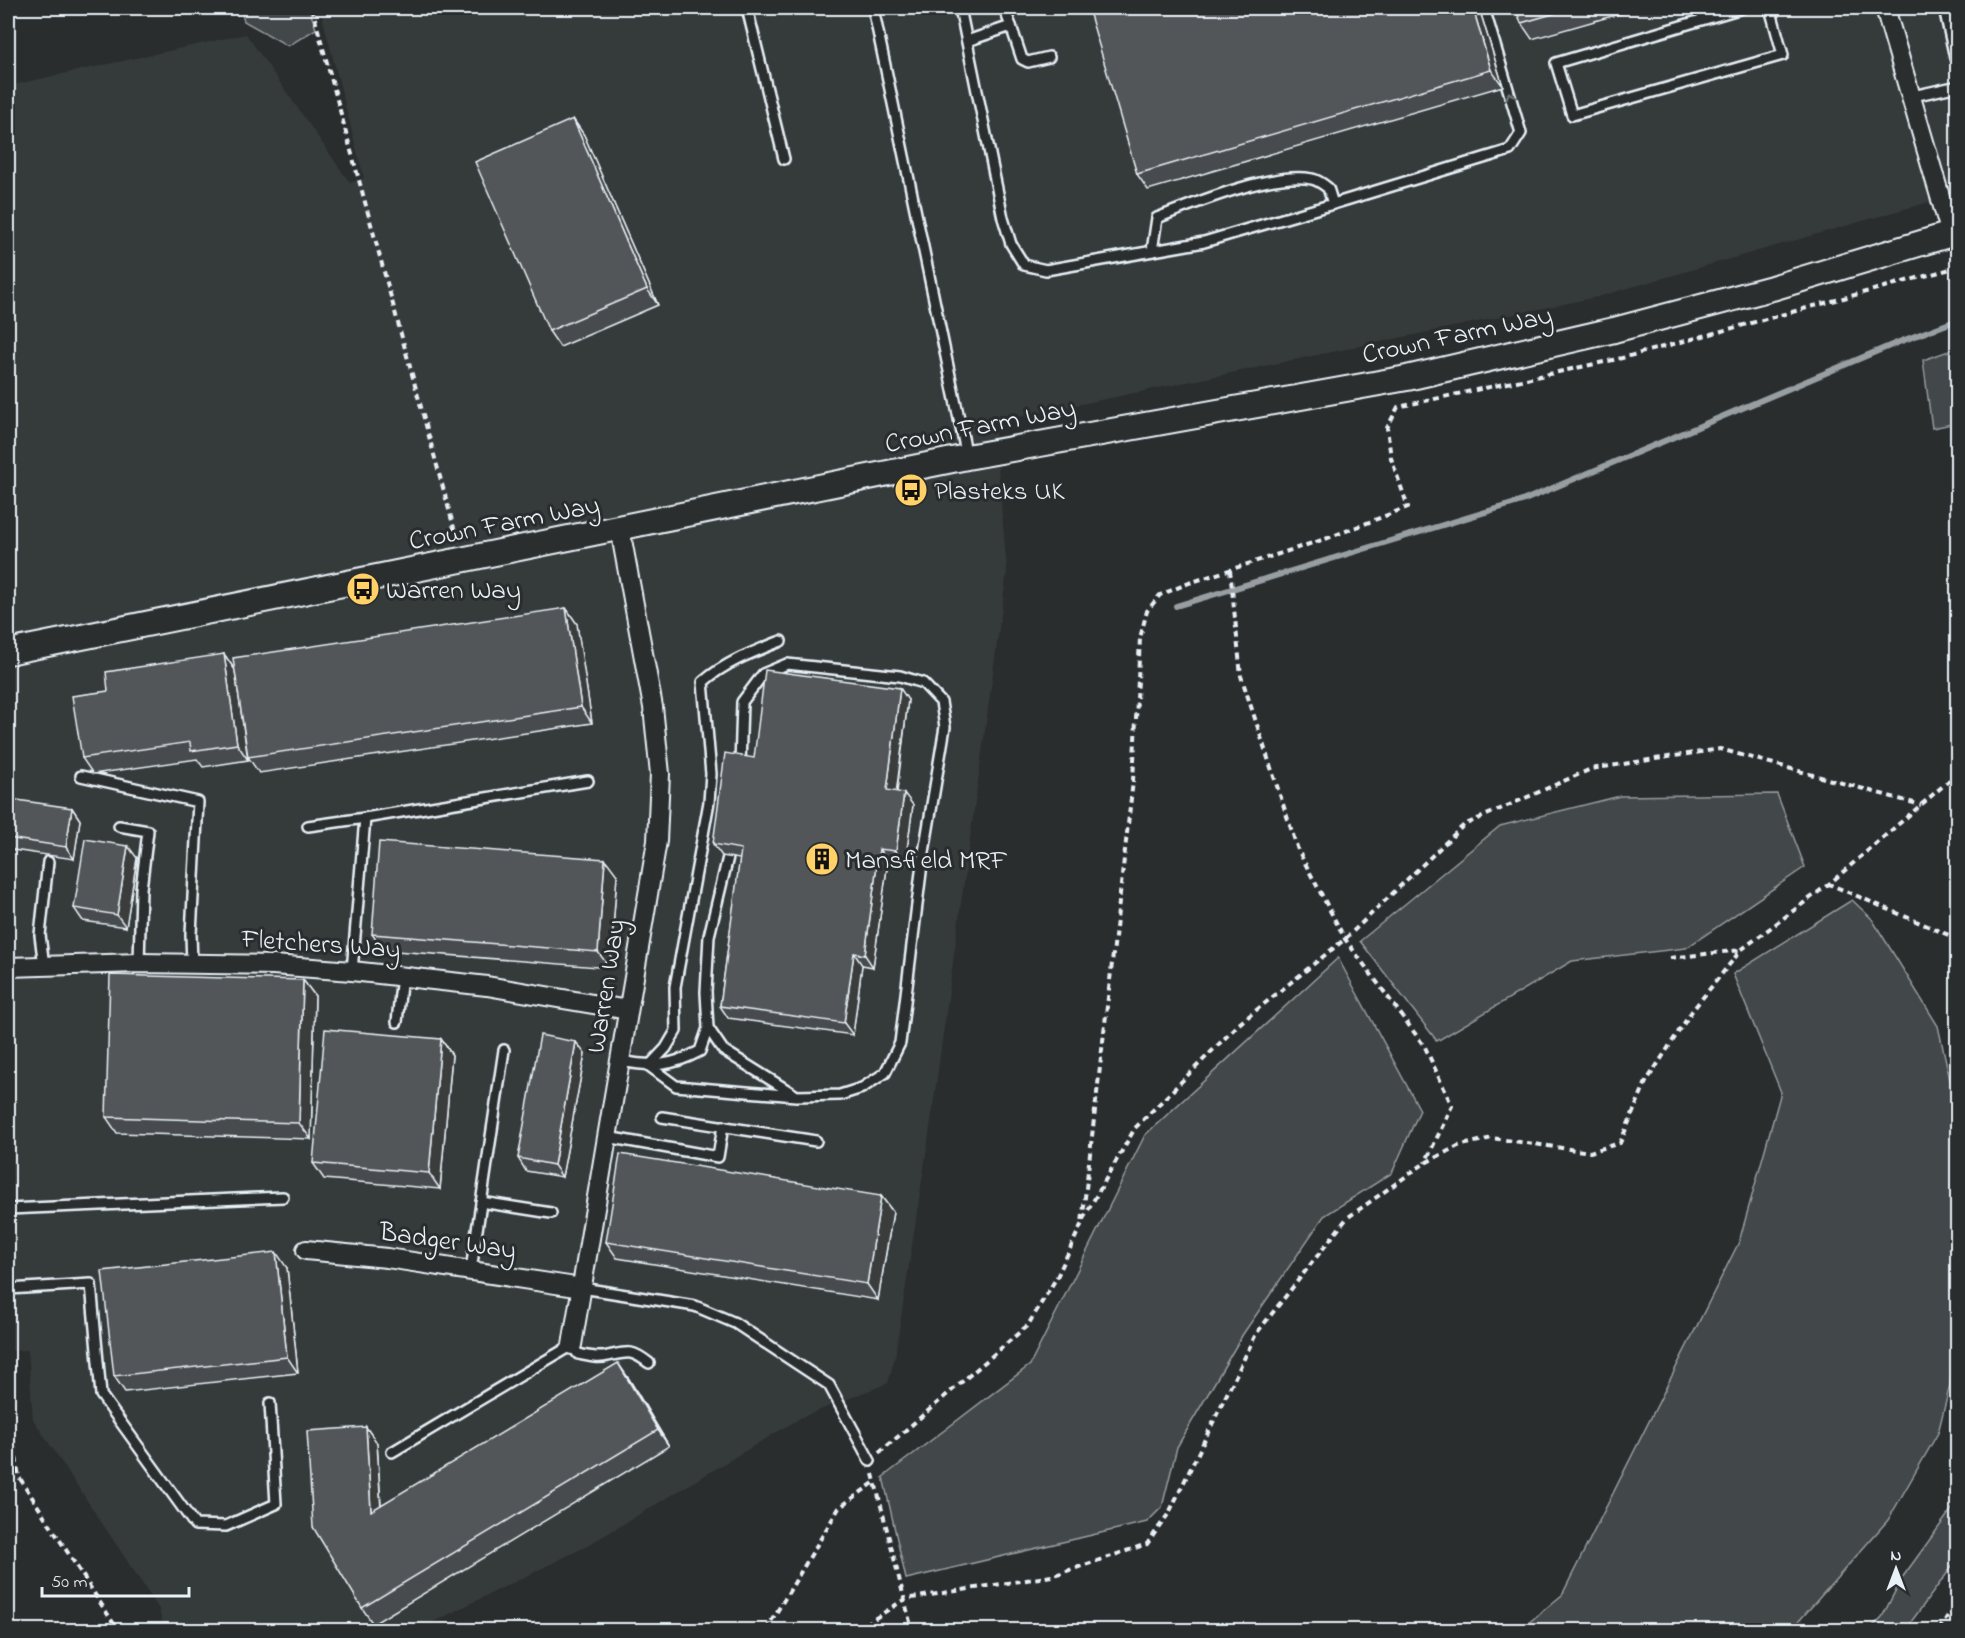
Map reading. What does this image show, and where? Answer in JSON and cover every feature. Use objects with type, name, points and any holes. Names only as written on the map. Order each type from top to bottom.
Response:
[{"type":"street","points":[[1885,8],[1954,233]]},
{"type":"street","name":"Crown Farm Way","points":[[8,652],[620,529],[967,456],[1407,378],[1513,354],[1772,288],[1954,233]]},
{"type":"street","name":"Warren Way","points":[[572,1345],[657,841],[660,774],[653,707],[620,529]]},
{"type":"street","name":"Fletchers Way","points":[[8,967],[140,963],[273,965],[402,975],[487,986],[628,1010]]},
{"type":"street","name":"Badger Way","points":[[306,1250],[471,1270],[582,1288]]},
{"type":"lane","points":[[747,8],[784,159]]},
{"type":"lane","points":[[873,8],[967,456]]},
{"type":"lane","points":[[960,8],[1003,218],[1011,244],[1024,265],[1046,270],[1204,242],[1510,150],[1521,133],[1484,8]]},
{"type":"lane","points":[[1004,8],[1022,59],[1028,62],[1048,57]]},
{"type":"lane","points":[[1742,8],[1556,63],[1572,115],[1783,55],[1770,8]]},
{"type":"lane","points":[[1956,58],[1945,11],[1958,12]]},
{"type":"lane","points":[[967,41],[1011,26]]},
{"type":"lane","points":[[1913,96],[1958,86]]},
{"type":"lane","points":[[1152,251],[1157,218],[1200,201],[1285,177],[1314,179],[1328,188],[1333,204]]},
{"type":"lane","points":[[649,1066],[666,1048],[676,1031],[675,987],[709,802],[711,774],[703,682],[716,670],[781,641]]},
{"type":"lane","points":[[649,1066],[676,1086],[796,1096],[840,1095],[862,1088],[885,1073],[900,1043],[922,864],[945,727],[941,702],[923,683],[900,676],[787,664],[763,674],[742,702],[740,767]]},
{"type":"lane","points":[[81,776],[198,802],[191,934],[192,964]]},
{"type":"lane","points":[[308,826],[588,782]]},
{"type":"lane","points":[[352,971],[365,818]]},
{"type":"lane","points":[[119,826],[148,831],[141,890],[140,963]]},
{"type":"lane","points":[[620,1061],[649,1066],[678,1063],[700,1051],[708,1028],[706,992],[709,936],[728,857]]},
{"type":"lane","points":[[44,966],[40,935],[48,862]]},
{"type":"lane","points":[[397,1022],[402,975]]},
{"type":"lane","points":[[708,1028],[723,1050],[796,1096]]},
{"type":"lane","points":[[471,1270],[504,1050]]},
{"type":"lane","points":[[662,1117],[816,1141]]},
{"type":"lane","points":[[607,1137],[718,1157],[723,1126]]},
{"type":"lane","points":[[8,1209],[283,1197]]},
{"type":"lane","points":[[481,1202],[551,1213]]},
{"type":"lane","points":[[8,1289],[92,1284],[101,1395],[195,1525],[226,1526],[276,1504],[270,1402]]},
{"type":"lane","points":[[582,1288],[695,1306],[735,1323],[829,1384],[870,1461]]},
{"type":"lane","points":[[392,1452],[572,1345],[578,1354],[608,1356],[621,1351],[638,1354],[649,1363]]},
{"type":"path","points":[[312,8],[463,561]]},
{"type":"path","points":[[1082,1222],[1133,782],[1140,638],[1147,611],[1161,595],[1329,538],[1408,507],[1391,458],[1387,428],[1398,407],[1622,358],[1958,267]]},
{"type":"path","points":[[1230,570],[1241,676],[1298,850],[1345,939],[1425,1047],[1452,1106],[1425,1163]]},
{"type":"path","points":[[912,1630],[870,1461],[1028,1325],[1057,1276],[1082,1222],[1135,1128],[1239,1024],[1345,939],[1464,825],[1591,769],[1720,749],[1921,805]]},
{"type":"path","points":[[858,1630],[905,1599],[1052,1576],[1147,1544],[1169,1513],[1256,1334],[1347,1218],[1425,1163],[1458,1146],[1492,1138],[1590,1152],[1620,1143],[1646,1082],[1692,1011],[1742,950],[1829,884],[1958,773]]},
{"type":"path","points":[[1829,884],[1958,939]]},
{"type":"path","points":[[1670,958],[1742,950]]},
{"type":"path","points":[[8,1406],[19,1478],[116,1630]]},
{"type":"path","points":[[766,1630],[839,1508],[875,1482]]},
{"type":"path","points":[[1939,1630],[1958,1599]]},
{"type":"shaded area","points":[[240,8],[309,8],[316,29],[288,46],[244,21]]},
{"type":"shaded area","points":[[320,8],[1957,8],[1957,194],[1597,297],[994,422],[1007,571],[931,1121],[895,1357],[888,1383],[802,1417],[585,1547],[417,1630],[164,1630],[159,1609],[33,1419],[28,1350],[8,1351],[8,86],[246,34],[350,183],[364,178]]},
{"type":"shaded area","points":[[1957,348],[1957,423],[1932,428],[1923,360]]},
{"type":"shaded area","points":[[1777,794],[1805,867],[1686,948],[1572,961],[1437,1041],[1360,941],[1500,826],[1620,796]]},
{"type":"shaded area","points":[[1852,900],[1872,919],[1938,1026],[1951,1084],[1958,1134],[1958,1292],[1950,1385],[1938,1433],[1888,1520],[1791,1630],[1520,1630],[1562,1595],[1739,1242],[1781,1092],[1733,974]]},
{"type":"shaded area","points":[[1338,958],[1420,1110],[1392,1173],[1324,1216],[1243,1334],[1177,1447],[1162,1507],[1147,1522],[906,1579],[883,1477],[1030,1365],[1145,1135]]},
{"type":"shaded area","points":[[1957,1502],[1957,1560],[1905,1630],[1869,1630],[1882,1617],[1902,1578]]},
{"type":"building","points":[[1088,8],[1473,8],[1491,70],[1137,174]]},
{"type":"building","points":[[1516,8],[1574,8],[1521,23]]},
{"type":"building","points":[[573,119],[647,289],[549,331],[475,162]]},
{"type":"building","points":[[566,608],[581,707],[248,757],[233,658]]},
{"type":"building","points":[[224,654],[237,744],[191,751],[190,742],[82,758],[72,696],[108,691],[106,672]]},
{"type":"building","name":"Mansfield MRF","points":[[765,670],[900,688],[887,790],[904,793],[896,851],[879,849],[865,955],[854,953],[844,1023],[720,1006],[741,849],[713,844],[725,753],[754,758]]},
{"type":"building","points":[[10,799],[72,808],[66,847],[8,838]]},
{"type":"building","points":[[85,839],[128,846],[117,915],[74,908]]},
{"type":"building","points":[[379,842],[605,859],[598,952],[372,934]]},
{"type":"building","points":[[110,975],[303,980],[299,1123],[106,1117]]},
{"type":"building","points":[[325,1029],[441,1039],[429,1173],[313,1163]]},
{"type":"building","points":[[540,1035],[576,1042],[554,1165],[518,1158]]},
{"type":"building","points":[[620,1154],[881,1196],[867,1284],[606,1242]]},
{"type":"building","points":[[276,1252],[287,1357],[114,1376],[102,1271]]},
{"type":"building","points":[[618,1363],[658,1430],[362,1608],[313,1527],[307,1431],[366,1427],[371,1511]]},
{"type":"waterway","points":[[1176,606],[1522,501],[1899,342],[1958,320]]},
{"type":"place","name":"Plasteks UK","points":[[911,490]]},
{"type":"place","name":"Warren Way","points":[[363,589]]},
{"type":"place","name":"Mansfield MRF","points":[[822,859]]}]
